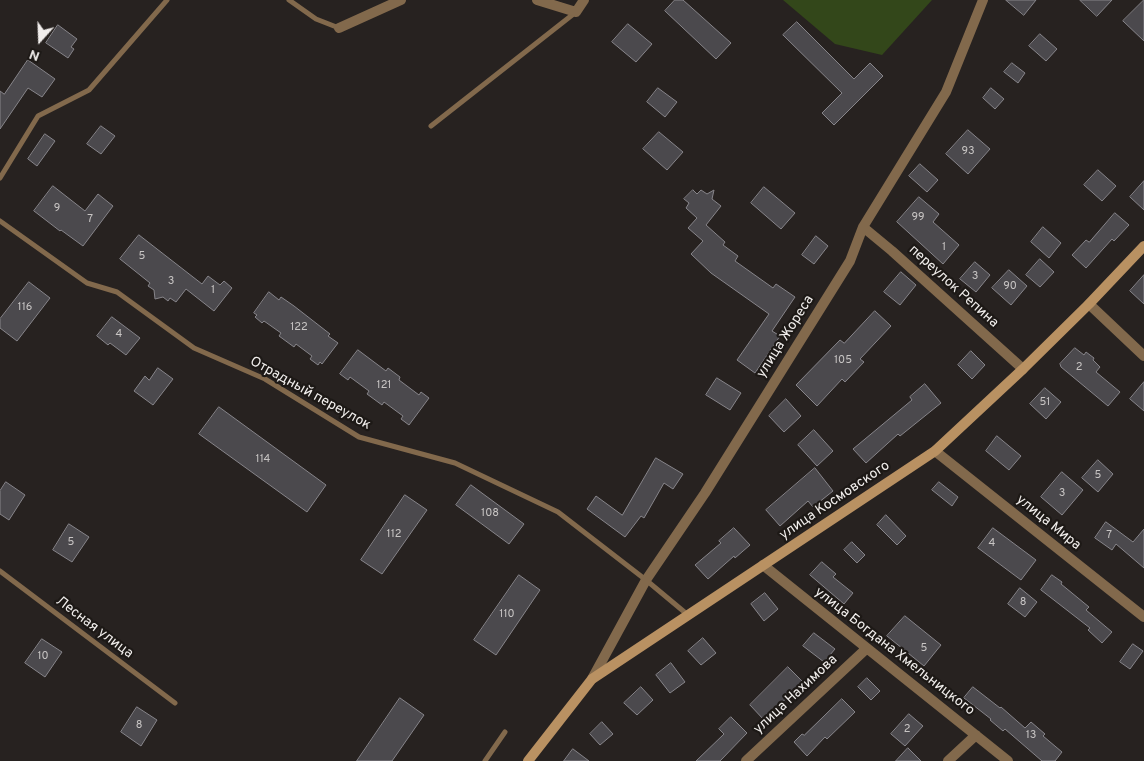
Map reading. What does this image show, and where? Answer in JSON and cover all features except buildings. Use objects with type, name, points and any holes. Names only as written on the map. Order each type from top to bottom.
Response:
[{"type":"main road","name":"улица Космовского","points":[[528,761],[592,679],[935,451],[1023,369],[1144,246]]},
{"type":"street","points":[[339,28],[401,0]]},
{"type":"street","points":[[537,0],[576,12],[584,0]]},
{"type":"street","name":"улица Жореса","points":[[592,679],[646,580],[850,262],[863,227],[946,92],[983,0]]},
{"type":"street","name":"переулок Репина","points":[[863,227],[1023,369]]},
{"type":"street","points":[[1089,304],[1144,356]]},
{"type":"street","name":"улица Мира","points":[[935,451],[1144,617]]},
{"type":"street","name":"улица Богдана Хмельницкого","points":[[763,565],[1008,761]]},
{"type":"street","name":"улица Нахимова","points":[[746,761],[866,649]]},
{"type":"street","points":[[948,761],[976,735]]},
{"type":"lane","points":[[0,178],[38,116],[89,90],[167,0]]},
{"type":"lane","points":[[289,0],[316,19],[339,28]]},
{"type":"lane","points":[[430,126],[576,12]]},
{"type":"lane","name":"Отрадный переулок","points":[[0,222],[86,283],[117,292],[194,348],[265,379],[360,437],[455,463],[558,512],[688,615]]},
{"type":"lane","name":"Лесная улица","points":[[0,571],[175,703]]},
{"type":"lane","points":[[485,761],[506,732]]},
{"type":"green space","points":[[783,0],[932,0],[882,55],[835,44]]}]
